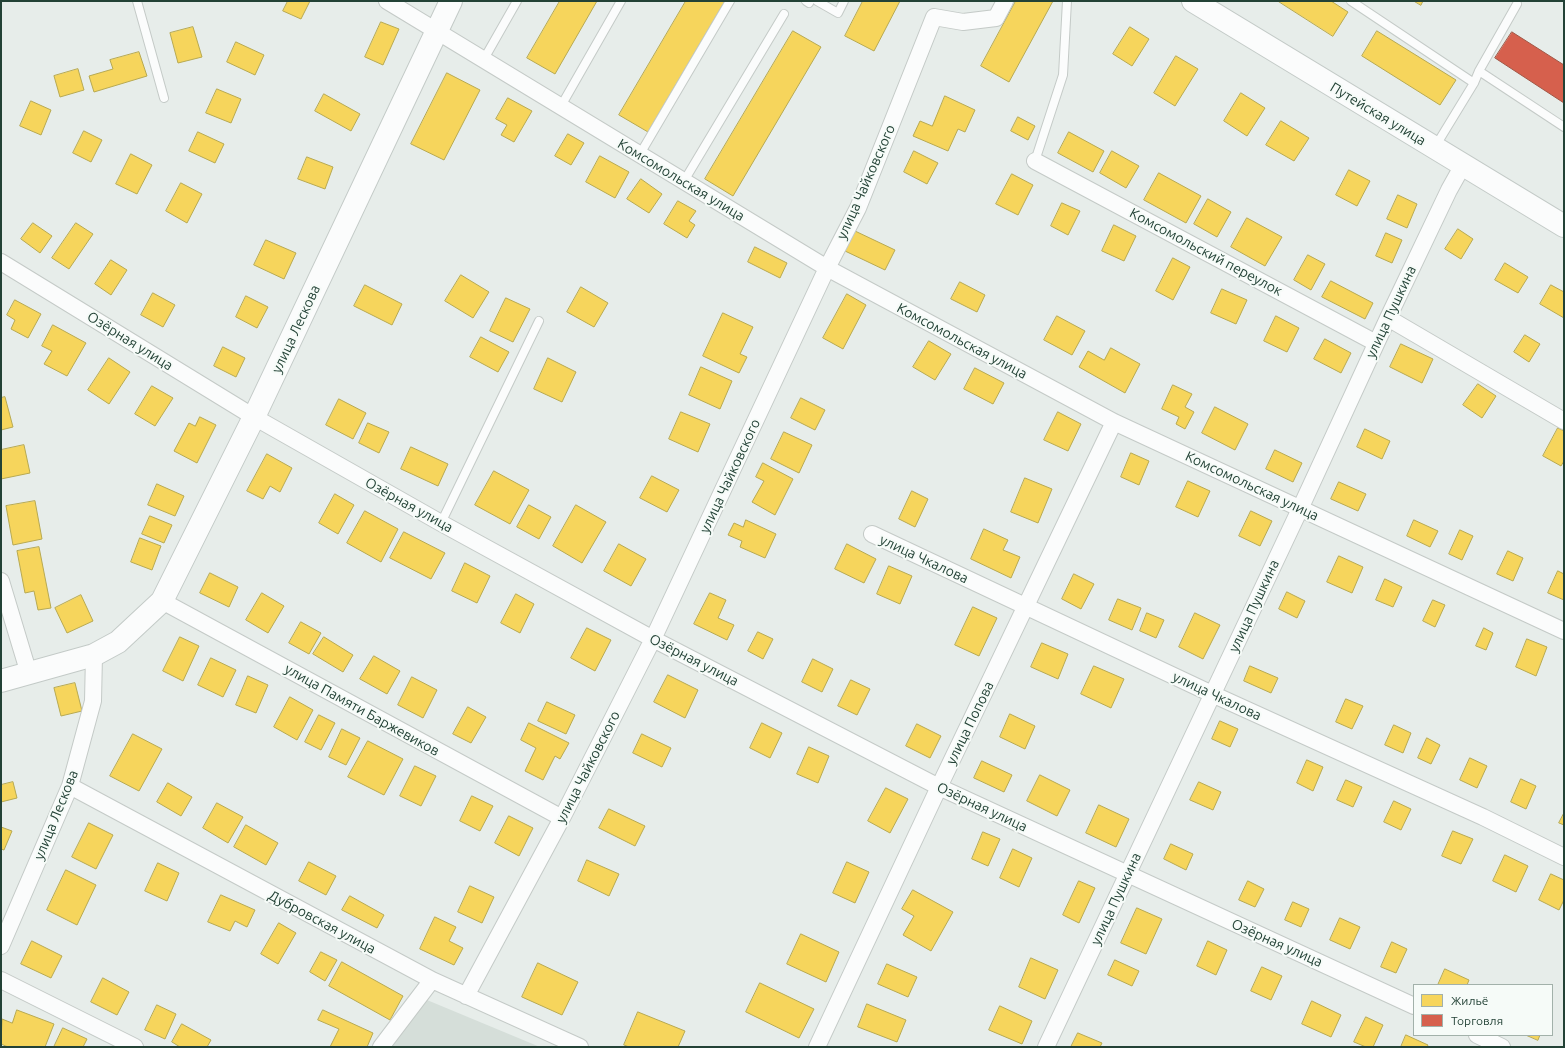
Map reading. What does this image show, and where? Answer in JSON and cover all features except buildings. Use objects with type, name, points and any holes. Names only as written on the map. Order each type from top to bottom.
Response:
[{"type":"street","name":"Комсомольская улица","points":[[387,1],[827,268],[1114,422],[1564,631]]},
{"type":"street","name":"улица Лескова","points":[[1,946],[70,786],[94,701],[94,655],[118,642],[162,601],[254,418],[451,1]]},
{"type":"street","name":"улица Чайковского","points":[[466,996],[562,818],[653,640],[827,268],[858,208],[934,17],[963,22],[996,18],[1005,1]]},
{"type":"street","name":"Путейская улица","points":[[1193,1],[1564,226]]},
{"type":"street","name":"Комсомольский переулок","points":[[1035,161],[1376,342]]},
{"type":"street","name":"улица Пушкина","points":[[1046,1047],[1300,509],[1376,342],[1449,190],[1463,165]]},
{"type":"street","name":"Озёрная улица","points":[[1,262],[254,418],[653,640],[939,787],[1413,1006]]},
{"type":"street","points":[[1388,318],[1564,421]]},
{"type":"street","name":"улица Попова","points":[[817,1047],[939,787],[1114,422]]},
{"type":"street","name":"улица Чкалова","points":[[872,534],[1212,694],[1484,817],[1564,857]]},
{"type":"street","points":[[1,581],[29,674]]},
{"type":"street","name":"улица Памяти Баржевиков","points":[[162,601],[562,818]]},
{"type":"street","points":[[1,682],[94,655]]},
{"type":"street","name":"Дубровская улица","points":[[70,786],[432,980],[580,1047]]},
{"type":"street","points":[[1,980],[135,1047]]},
{"type":"street","points":[[381,1047],[432,980]]},
{"type":"street","points":[[1479,1036],[1502,1047]]},
{"type":"lane","points":[[137,1],[164,98]]},
{"type":"lane","points":[[484,59],[517,1]]},
{"type":"lane","points":[[561,106],[621,1]]},
{"type":"lane","points":[[640,154],[730,1]]},
{"type":"lane","points":[[806,1],[809,3],[810,1]]},
{"type":"lane","points":[[817,1],[838,13],[844,1]]},
{"type":"lane","points":[[1035,161],[1063,75],[1067,1]]},
{"type":"lane","points":[[1351,1],[1474,83]]},
{"type":"lane","points":[[1435,148],[1474,83],[1479,71],[1517,4]]},
{"type":"lane","points":[[684,181],[784,14]]},
{"type":"lane","points":[[1479,71],[1564,127]]},
{"type":"lane","points":[[441,523],[539,321]]},
{"type":"shaded area","points":[[427,1000],[540,1047],[390,1047]]}]
